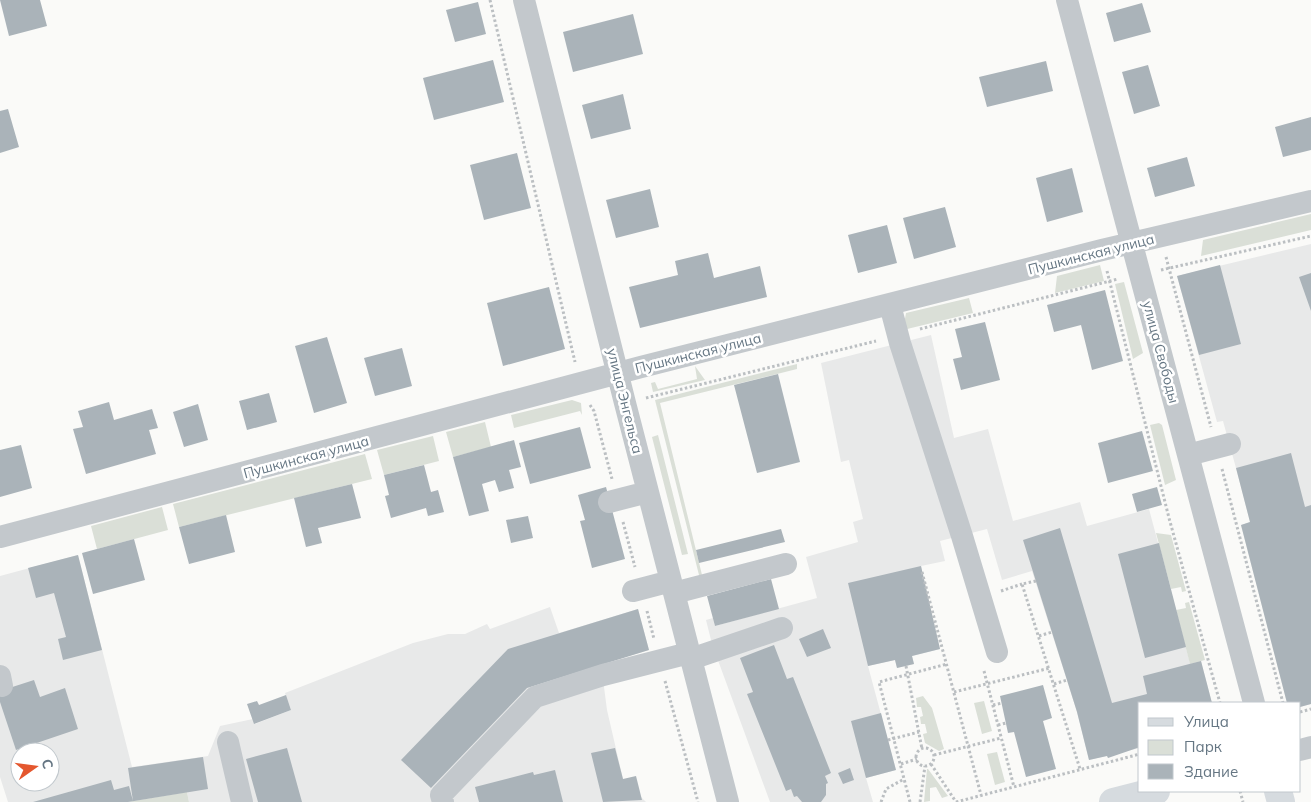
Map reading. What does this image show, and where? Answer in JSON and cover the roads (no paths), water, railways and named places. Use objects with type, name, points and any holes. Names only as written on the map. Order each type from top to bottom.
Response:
[{"type":"main road","points":[[1113,802],[1152,792]]},
{"type":"street","name":"улица Энгельса","points":[[524,0],[728,802]]},
{"type":"street","name":"улица Свободы","points":[[1067,0],[1254,702]]},
{"type":"street","name":"Пушкинская улица","points":[[0,537],[618,374],[1102,250],[1311,201]]},
{"type":"street","points":[[890,305],[997,652]]},
{"type":"street","points":[[1188,455],[1230,444]]},
{"type":"street","points":[[614,501],[648,492]]},
{"type":"street","points":[[637,590],[672,587],[786,564]]},
{"type":"street","points":[[443,802],[441,795],[534,697],[603,675],[660,660],[690,656],[782,628]]},
{"type":"street","points":[[228,742],[242,802]]}]
